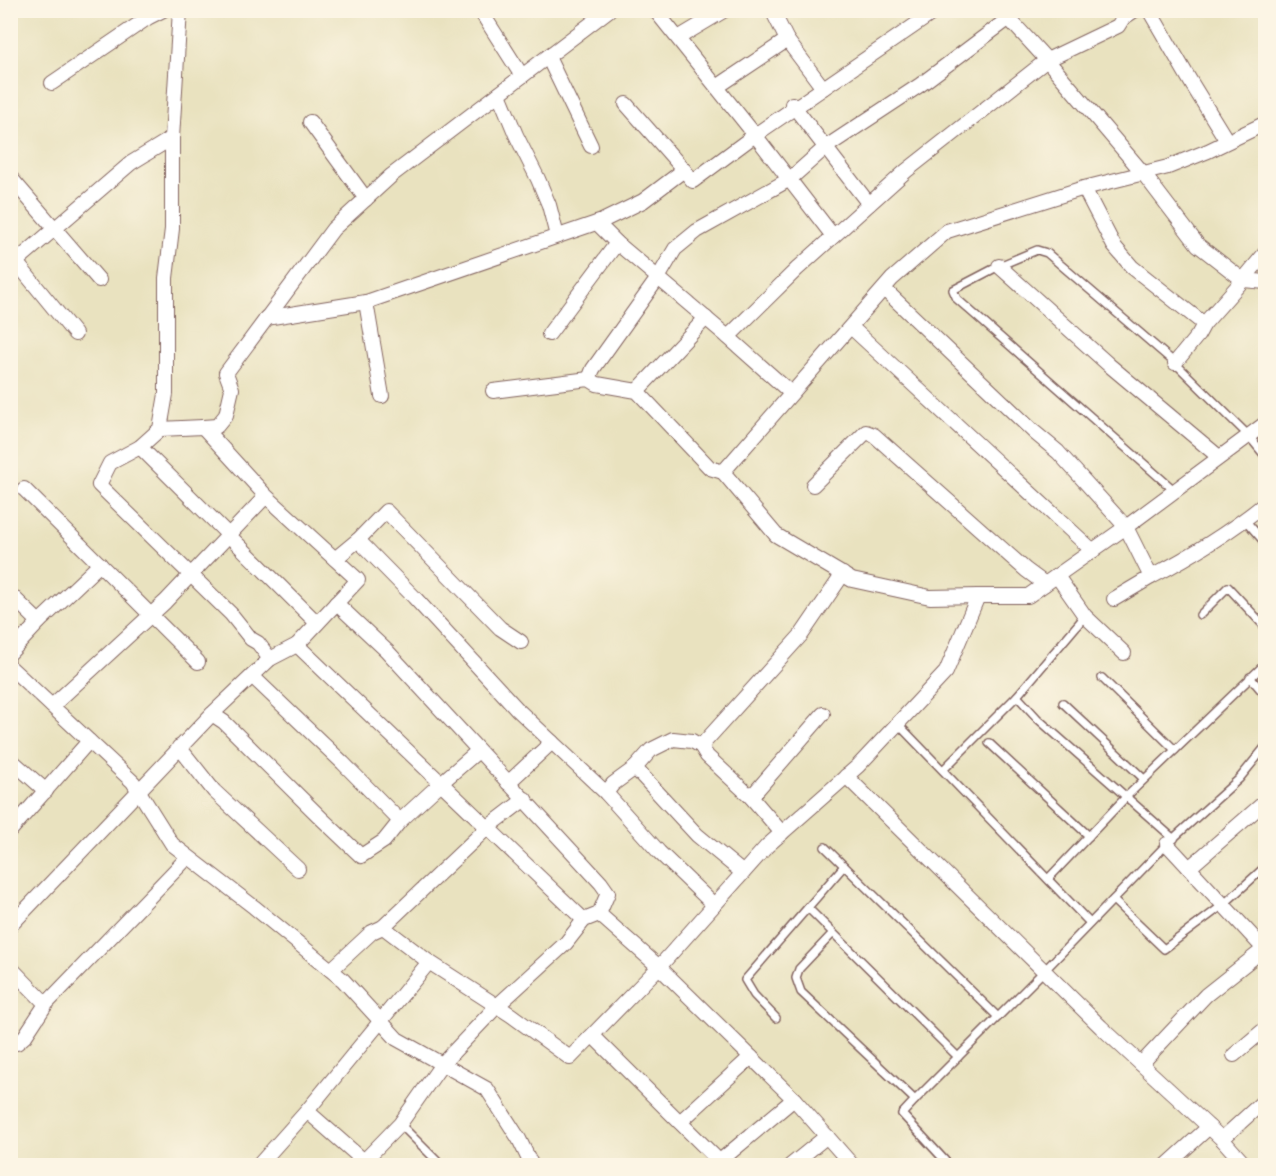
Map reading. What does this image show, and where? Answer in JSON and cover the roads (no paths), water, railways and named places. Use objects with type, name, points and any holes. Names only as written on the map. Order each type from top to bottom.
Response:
[{"type":"street","points":[[52,82],[163,10]]},
{"type":"street","points":[[180,10],[172,138],[172,229],[166,278],[166,393],[160,429],[140,447],[110,463],[99,485],[231,614],[270,659]]},
{"type":"street","points":[[480,10],[522,76]]},
{"type":"street","points":[[160,429],[217,426],[226,415],[232,389],[226,373],[333,229],[392,175],[609,10]]},
{"type":"street","points":[[655,10],[834,236]]},
{"type":"street","points":[[678,39],[725,10]]},
{"type":"street","points":[[772,10],[787,40],[823,88]]},
{"type":"street","points":[[626,104],[693,181],[794,106],[937,10]]},
{"type":"street","points":[[728,337],[797,269],[906,171],[1047,60],[1118,26],[1123,18],[1136,10]]},
{"type":"street","points":[[1149,10],[1227,141]]},
{"type":"street","points":[[589,379],[593,369],[658,278],[675,249],[697,231],[790,178],[826,147],[920,85],[1004,15],[1047,60],[1143,173],[1198,245],[1243,280],[1266,282]]},
{"type":"street","points":[[717,87],[787,40]]},
{"type":"street","points":[[548,57],[591,146]]},
{"type":"street","points":[[499,94],[549,205],[557,236]]},
{"type":"street","points":[[794,106],[869,204]]},
{"type":"street","points":[[310,122],[366,199]]},
{"type":"street","points":[[723,472],[892,279],[947,231],[1084,188],[1168,167],[1266,123]]},
{"type":"street","points":[[75,334],[13,264],[131,163],[172,138]]},
{"type":"street","points":[[266,318],[366,302],[597,223],[643,201],[684,170]]},
{"type":"street","points":[[10,177],[99,280]]},
{"type":"street","points":[[1084,188],[1114,246],[1132,267],[1204,324]]},
{"type":"street","points":[[597,223],[616,243],[791,393]]},
{"type":"street","points":[[549,334],[616,243]]},
{"type":"street","points":[[1175,363],[1204,324],[1266,252]]},
{"type":"street","points":[[999,266],[1108,365],[1219,457]]},
{"type":"street","points":[[884,289],[1034,432],[1058,452],[1126,527],[1151,578]]},
{"type":"street","points":[[366,302],[382,396]]},
{"type":"street","points":[[637,391],[706,318]]},
{"type":"street","points":[[850,327],[1093,551]]},
{"type":"street","points":[[493,391],[589,379],[597,384],[637,391],[710,468],[723,472],[776,535],[852,580],[930,597],[1028,596],[1093,551],[1266,423]]},
{"type":"street","points":[[10,926],[212,714],[270,659],[297,645],[358,580],[266,496],[203,427]]},
{"type":"street","points":[[813,485],[866,432],[874,435],[1026,570],[1045,584]]},
{"type":"street","points":[[140,447],[317,624]]},
{"type":"street","points":[[24,489],[198,662]]},
{"type":"street","points":[[52,706],[151,616],[266,496]]},
{"type":"street","points":[[1114,599],[1178,563],[1245,520],[1266,503]]},
{"type":"street","points":[[335,559],[358,540],[386,511],[500,628],[521,642]]},
{"type":"street","points":[[358,540],[518,710],[606,793],[659,852],[714,905]]},
{"type":"street","points":[[10,654],[39,622],[100,564]]},
{"type":"street","points":[[702,746],[802,634],[843,574]]},
{"type":"street","points":[[1057,576],[1084,616],[1124,653]]},
{"type":"street","points":[[10,594],[39,622]]},
{"type":"street","points":[[383,927],[429,962],[497,1006],[570,1058],[659,968],[767,846],[858,766],[946,672],[978,596]]},
{"type":"street","points":[[307,1111],[366,1163],[400,1124],[442,1064],[497,1006],[566,943],[584,920],[599,914],[608,893],[525,799],[387,651],[336,603]]},
{"type":"street","points":[[297,645],[584,920]]},
{"type":"street","points":[[10,667],[133,782],[172,844],[343,980],[397,1039],[487,1089],[519,1139],[532,1166]]},
{"type":"street","points":[[252,676],[400,821]]},
{"type":"street","points":[[212,714],[224,722],[361,856],[384,841],[400,821],[478,751]]},
{"type":"street","points":[[751,797],[823,714]]},
{"type":"street","points":[[606,793],[613,784],[635,768],[651,750],[673,739],[692,741],[702,746],[707,756],[751,797],[782,832]]},
{"type":"street","points":[[10,831],[89,741]]},
{"type":"street","points":[[508,783],[552,742]]},
{"type":"street","points":[[179,747],[214,791],[298,869]]},
{"type":"street","points":[[10,759],[46,791]]},
{"type":"street","points":[[635,768],[697,835],[743,873]]},
{"type":"street","points":[[846,776],[1101,1027],[1222,1139],[1246,1166]]},
{"type":"street","points":[[331,970],[372,932],[383,927],[488,828],[525,799]]},
{"type":"street","points":[[1190,868],[1266,801]]},
{"type":"street","points":[[1141,1064],[1206,995],[1265,950],[1190,868],[1171,842]]},
{"type":"street","points":[[10,1043],[17,1043],[25,1036],[46,1004],[188,857]]},
{"type":"street","points":[[599,914],[659,968],[794,1099],[853,1166]]},
{"type":"street","points":[[258,1166],[307,1111],[429,962]]},
{"type":"street","points":[[10,967],[46,1004]]},
{"type":"street","points":[[1234,1055],[1266,1028]]},
{"type":"street","points":[[593,1036],[722,1163],[794,1099]]},
{"type":"street","points":[[680,1122],[751,1057]]},
{"type":"street","points":[[1222,1139],[1266,1099]]},
{"type":"street","points":[[1170,1165],[1209,1127]]},
{"type":"street","points":[[790,1166],[827,1136]]},
{"type":"lane","points":[[1175,490],[957,299],[953,290],[999,266],[1037,250],[1047,253],[1175,363],[1248,435],[1266,457]]},
{"type":"lane","points":[[1245,520],[1266,544]]},
{"type":"lane","points":[[1200,615],[1228,587],[1266,628]]},
{"type":"lane","points":[[943,770],[1017,696],[1084,616]]},
{"type":"lane","points":[[1048,879],[1144,779],[1266,663]]},
{"type":"lane","points":[[1250,677],[1266,696]]},
{"type":"lane","points":[[1102,678],[1175,750]]},
{"type":"lane","points":[[1017,696],[1038,719],[1126,797],[1171,842]]},
{"type":"lane","points":[[1063,703],[1144,779]]},
{"type":"lane","points":[[898,724],[1090,923]]},
{"type":"lane","points":[[989,743],[1089,836]]},
{"type":"lane","points":[[950,1166],[902,1114],[1171,842],[1239,779],[1266,746]]},
{"type":"lane","points":[[825,847],[998,1017]]},
{"type":"lane","points":[[776,1018],[754,995],[745,980],[844,866]]},
{"type":"lane","points":[[1113,900],[1164,949],[1223,905],[1266,866]]},
{"type":"lane","points":[[808,908],[958,1057]]},
{"type":"lane","points":[[833,933],[799,969],[796,978],[801,992],[915,1100]]},
{"type":"lane","points":[[400,1124],[437,1161],[439,1166]]}]
